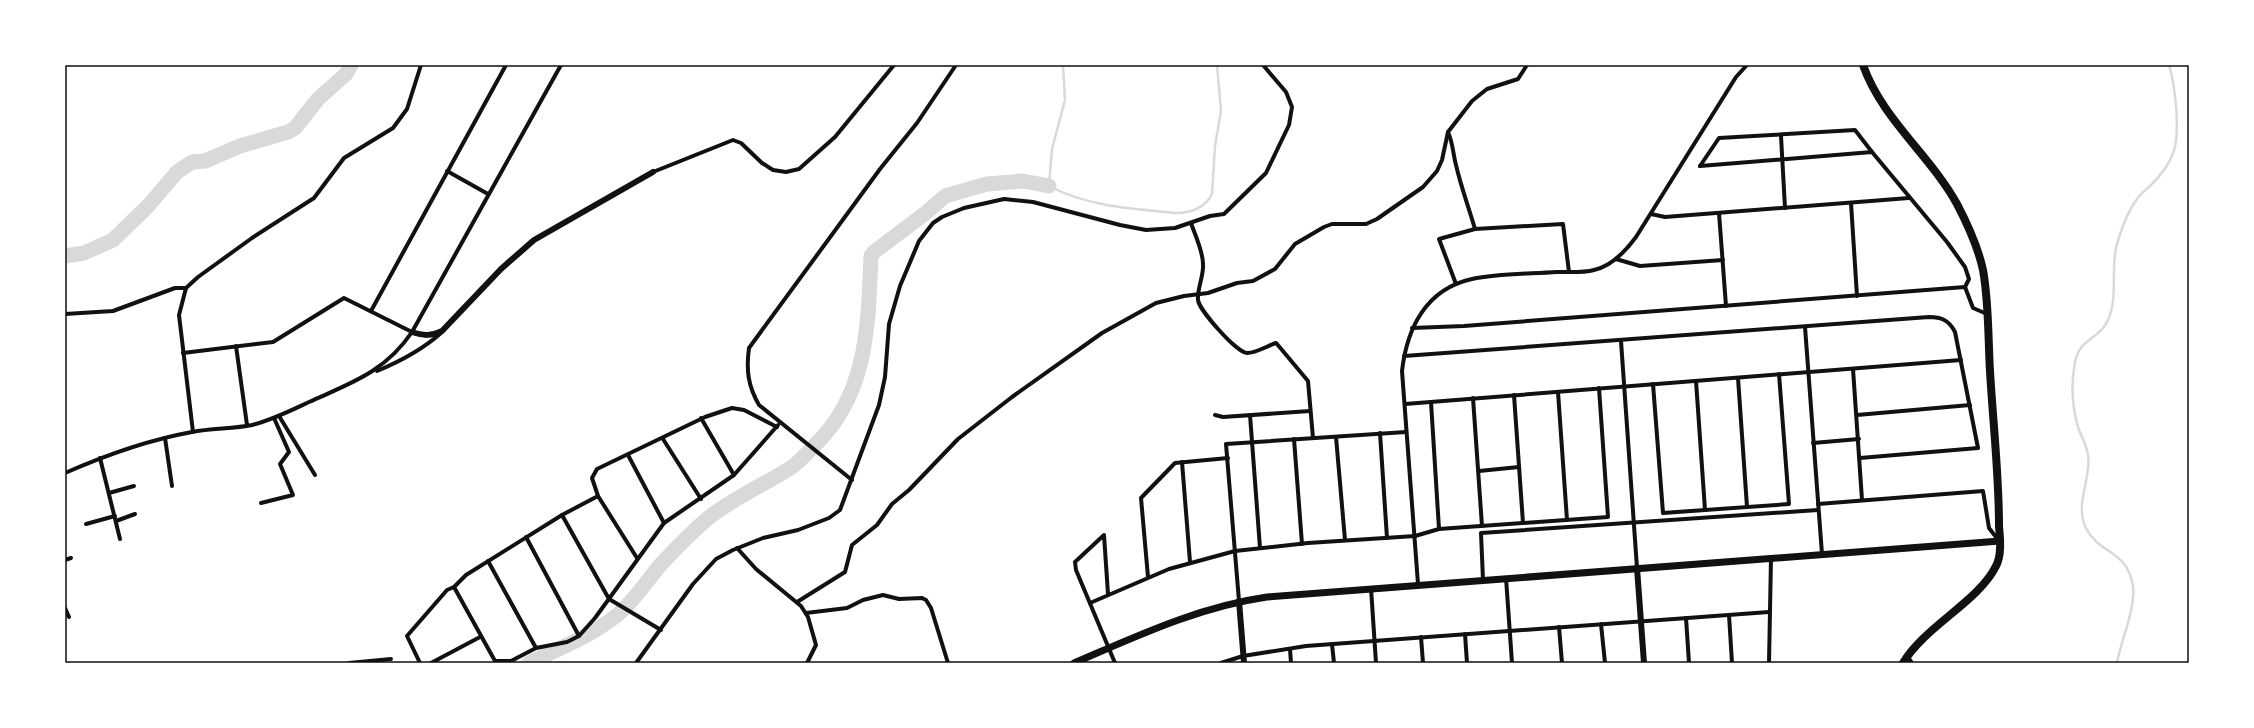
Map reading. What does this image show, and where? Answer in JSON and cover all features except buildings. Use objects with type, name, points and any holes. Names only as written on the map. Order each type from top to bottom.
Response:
[{"type":"main road","points":[[1862,65],[1872,88],[1941,179],[1960,210],[1977,248],[1983,270],[1987,314],[1999,490],[2000,541],[1997,566],[1989,576],[1905,659]]},
{"type":"main road","points":[[1074,663],[1166,623],[1204,610],[1240,601],[1418,584],[2000,541]]},
{"type":"street","points":[[193,432],[179,315],[186,288],[198,277],[252,238],[314,198],[344,158],[393,128],[407,109],[421,65]]},
{"type":"street","points":[[371,311],[506,65]]},
{"type":"street","points":[[369,375],[393,356],[412,332],[561,65]]},
{"type":"street","points":[[65,473],[100,458],[165,438],[193,432],[247,426],[274,418],[400,362],[420,350],[442,331],[500,269],[529,244],[653,172],[701,151],[733,140],[741,143],[762,163],[773,170],[786,172],[799,169],[835,137],[894,65]]},
{"type":"street","points":[[852,480],[778,425],[759,405],[752,393],[748,378],[749,348],[880,169],[917,123],[956,65]]},
{"type":"street","points":[[636,663],[702,573],[722,555],[763,538],[798,530],[833,516],[844,503],[880,401],[886,370],[889,324],[900,286],[920,241],[937,220],[948,214],[970,206],[1010,199],[1048,205],[1120,225],[1146,230],[1168,229],[1210,216],[1221,216],[1230,210],[1266,173],[1287,133],[1291,104],[1286,92],[1263,65]]},
{"type":"street","points":[[797,602],[844,572],[852,545],[877,525],[892,504],[909,490],[954,442],[978,422],[1059,362],[1079,351],[1112,327],[1156,303],[1208,293],[1263,277],[1278,265],[1295,244],[1324,227],[1332,224],[1366,224],[1377,219],[1430,180],[1442,160],[1448,132],[1480,92],[1518,78],[1527,65]]},
{"type":"street","points":[[1418,584],[1402,371],[1404,356],[1412,328],[1433,300],[1456,284],[1473,279],[1594,270],[1616,259],[1627,250],[1736,77],[1747,65]]},
{"type":"street","points":[[1872,152],[1700,166],[1718,138],[1781,136],[1854,130],[1872,152],[1909,198],[1966,267],[1969,279],[1965,287],[1973,308],[1987,314]]},
{"type":"street","points":[[1448,132],[1453,143],[1452,153],[1458,174],[1476,229]]},
{"type":"street","points":[[1781,136],[1785,208]]},
{"type":"street","points":[[447,171],[488,194]]},
{"type":"street","points":[[1651,214],[1665,217],[1909,198]]},
{"type":"street","points":[[1851,203],[1857,296]]},
{"type":"street","points":[[1719,213],[1726,306]]},
{"type":"street","points":[[1191,223],[1203,262],[1198,294],[1199,304],[1205,314],[1238,350],[1247,353],[1276,343],[1277,344],[1308,381],[1313,438]]},
{"type":"street","points":[[1456,284],[1439,239],[1476,229],[1563,224],[1569,272]]},
{"type":"street","points":[[1616,259],[1640,266],[1723,260]]},
{"type":"street","points":[[1412,328],[1464,326],[1965,287]]},
{"type":"street","points":[[65,314],[113,311],[175,288],[186,288]]},
{"type":"street","points":[[183,353],[273,342],[344,298],[423,336],[432,335],[442,331]]},
{"type":"street","points":[[1404,356],[1938,317],[1951,324],[1978,448],[1860,458]]},
{"type":"street","points":[[1805,327],[1807,372],[1822,554]]},
{"type":"street","points":[[1621,341],[1644,663]]},
{"type":"street","points":[[236,346],[247,426]]},
{"type":"street","points":[[1404,404],[1960,360]]},
{"type":"street","points":[[1853,369],[1862,500]]},
{"type":"street","points":[[1653,384],[1663,513],[1789,504],[1779,374]]},
{"type":"street","points":[[1738,378],[1747,507]]},
{"type":"street","points":[[1696,381],[1705,510]]},
{"type":"street","points":[[1090,603],[1148,577],[1190,562],[1235,551],[1345,540],[1415,536],[1439,529],[1608,516],[1599,388]]},
{"type":"street","points":[[1558,392],[1567,520]]},
{"type":"street","points":[[1514,395],[1524,523]]},
{"type":"street","points":[[1473,398],[1482,526]]},
{"type":"street","points":[[1430,402],[1439,529]]},
{"type":"street","points":[[1857,415],[1970,406]]},
{"type":"street","points":[[637,558],[598,496],[592,478],[597,469],[663,438],[701,418],[732,408],[744,410],[778,425]]},
{"type":"street","points":[[1215,415],[1223,417],[1310,411]]},
{"type":"street","points":[[1250,415],[1260,548]]},
{"type":"street","points":[[279,416],[315,475]]},
{"type":"street","points":[[261,504],[293,495],[280,464],[289,452],[274,418]]},
{"type":"street","points":[[701,418],[734,475]]},
{"type":"street","points":[[454,587],[480,637],[495,661],[511,661],[536,648],[567,642],[579,636],[595,618],[637,558],[664,523],[734,475],[778,425]]},
{"type":"street","points":[[1243,660],[1240,601],[1226,444],[1406,432]]},
{"type":"street","points":[[1380,434],[1386,538]]},
{"type":"street","points":[[1336,436],[1345,540]]},
{"type":"street","points":[[165,438],[172,486]]},
{"type":"street","points":[[663,438],[701,499]]},
{"type":"street","points":[[1294,439],[1302,544]]},
{"type":"street","points":[[1813,443],[1858,439]]},
{"type":"street","points":[[628,455],[664,523]]},
{"type":"street","points":[[100,458],[120,539]]},
{"type":"street","points":[[1148,577],[1141,498],[1174,463],[1228,458]]},
{"type":"street","points":[[1182,462],[1190,562]]},
{"type":"street","points":[[1479,471],[1519,467]]},
{"type":"street","points":[[109,493],[134,486]]},
{"type":"street","points":[[1818,504],[1983,491],[1989,528],[2000,541]]},
{"type":"street","points":[[420,663],[407,636],[447,590],[454,587],[466,575],[526,537],[562,515],[598,496]]},
{"type":"street","points":[[1483,580],[1481,533],[1818,510]]},
{"type":"street","points":[[86,524],[135,514]]},
{"type":"street","points":[[562,515],[609,598],[661,630]]},
{"type":"street","points":[[1108,594],[1104,535],[1076,562],[1076,570],[1115,663]]},
{"type":"street","points":[[526,537],[579,636]]},
{"type":"street","points":[[737,548],[756,569],[797,602],[806,613],[816,645],[807,663]]},
{"type":"street","points":[[65,560],[71,558]]},
{"type":"street","points":[[1769,663],[1770,558]]},
{"type":"street","points":[[488,561],[536,648]]},
{"type":"street","points":[[1506,578],[1512,663]]},
{"type":"street","points":[[1370,588],[1376,663]]},
{"type":"street","points":[[806,613],[847,608],[880,595],[900,599],[922,598],[926,600],[931,608],[948,663]]},
{"type":"street","points":[[65,608],[69,616]]},
{"type":"street","points":[[1221,663],[1243,660],[1290,649],[1375,640],[1770,612]]},
{"type":"street","points":[[1729,615],[1732,663]]},
{"type":"street","points":[[1686,618],[1689,663]]},
{"type":"street","points":[[1601,624],[1605,663]]},
{"type":"street","points":[[1559,627],[1562,663]]},
{"type":"street","points":[[1465,634],[1467,663]]},
{"type":"street","points":[[431,663],[480,637]]},
{"type":"street","points":[[1421,637],[1423,663]]},
{"type":"street","points":[[1332,644],[1334,663]]},
{"type":"street","points":[[1290,649],[1291,663]]},
{"type":"street","points":[[349,663],[391,659]]},
{"type":"street","points":[[1905,659],[1912,663]]},
{"type":"waterway","points":[[65,256],[84,253],[113,240],[148,206],[177,172],[192,162],[205,161],[240,146],[288,132],[295,128],[318,99],[346,74],[351,65]]},
{"type":"waterway","points":[[1063,65],[1065,100],[1052,149],[1049,186],[1080,199],[1095,203],[1177,213],[1188,212],[1202,206],[1212,194],[1215,146],[1221,111],[1217,65]]},
{"type":"waterway","points":[[2117,663],[2130,614],[2133,586],[2130,574],[2120,559],[2093,538],[2083,521],[2082,502],[2089,464],[2088,455],[2078,427],[2073,403],[2073,378],[2077,354],[2081,348],[2103,328],[2111,313],[2114,293],[2115,253],[2125,221],[2137,199],[2161,174],[2167,166],[2173,153],[2177,134],[2177,122],[2175,97],[2169,65]]},
{"type":"waterway","points":[[529,663],[585,636],[616,616],[623,610],[664,561],[707,519],[738,498],[792,467],[801,460],[832,426],[845,405],[855,382],[862,358],[866,333],[871,256],[874,252],[927,212],[945,196],[987,184],[1023,181],[1049,186]]}]
